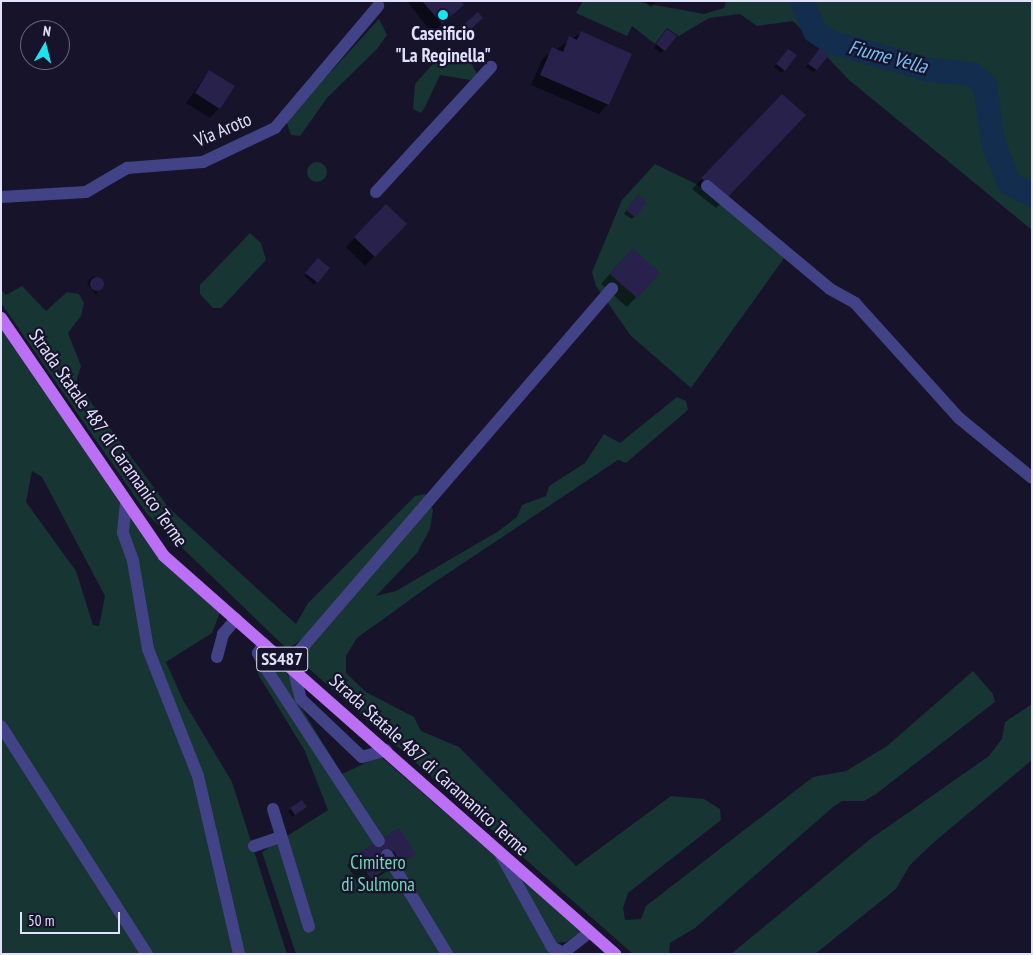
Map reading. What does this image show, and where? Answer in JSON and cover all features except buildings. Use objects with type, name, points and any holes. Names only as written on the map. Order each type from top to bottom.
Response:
[{"type":"main road","name":"Strada Statale 487 di Caramanico Terme","points":[[1,318],[164,556],[291,666],[501,855],[615,954]]},
{"type":"street","name":"Via Aroto","points":[[1,197],[86,192],[127,168],[203,162],[275,128],[378,6]]},
{"type":"street","points":[[376,192],[491,67]]},
{"type":"street","points":[[707,186],[830,288],[855,303],[960,418],[1032,478]]},
{"type":"street","points":[[386,750],[362,757],[301,699],[291,666],[612,289]]},
{"type":"street","points":[[126,502],[123,533],[133,561],[148,650],[198,776],[239,954]]},
{"type":"street","points":[[217,657],[223,634],[236,619]]},
{"type":"street","points":[[264,644],[258,653],[265,667],[379,841]]},
{"type":"street","points":[[1,726],[147,954]]},
{"type":"street","points":[[273,809],[309,927]]},
{"type":"street","points":[[254,846],[280,837]]},
{"type":"street","points":[[387,855],[447,954]]},
{"type":"street","points":[[501,855],[552,947],[563,953],[590,932]]},
{"type":"green space","points":[[583,1],[634,1],[704,14],[724,8],[726,1],[793,1],[799,7],[810,1],[1032,1],[1032,230],[849,80],[793,21],[757,26],[740,14],[709,18],[679,36],[667,28],[655,44],[632,26],[627,36],[576,13]]},
{"type":"green space","points":[[379,19],[387,35],[377,49],[327,98],[300,136],[291,135],[286,121]]},
{"type":"green space","points":[[446,49],[469,59],[477,74],[470,80],[440,75],[421,113],[413,109],[415,84]]},
{"type":"green space","points":[[317,162],[324,165],[327,172],[324,179],[317,182],[310,179],[307,172],[310,165]]},
{"type":"green space","points":[[655,164],[696,184],[785,257],[691,388],[631,336],[596,286],[592,272],[622,200]]},
{"type":"green space","points":[[250,233],[261,243],[266,260],[221,308],[213,308],[200,294],[200,285]]},
{"type":"green space","points":[[22,286],[46,311],[67,292],[79,294],[84,303],[81,316],[68,333],[81,366],[76,382],[169,508],[296,624],[308,603],[415,496],[425,494],[433,510],[430,529],[417,553],[376,596],[396,591],[497,532],[517,517],[522,505],[546,496],[549,486],[585,463],[604,434],[620,443],[677,397],[686,401],[688,410],[626,463],[618,460],[429,586],[357,638],[346,656],[346,673],[366,692],[414,717],[421,731],[459,747],[576,866],[671,796],[704,799],[720,809],[721,820],[628,893],[623,908],[625,920],[641,919],[646,906],[813,777],[846,771],[887,746],[973,671],[993,694],[995,702],[876,794],[864,801],[842,801],[833,807],[695,928],[670,943],[669,954],[633,954],[298,659],[303,639],[287,649],[147,514],[1,303],[1,290],[6,295]]},
{"type":"green space","points":[[1,318],[164,556],[221,610],[212,633],[166,662],[183,700],[232,782],[287,954],[1,954]],"holes":[[[32,471],[42,477],[105,596],[99,626],[93,625],[76,571],[26,502]]]},
{"type":"green space","name":"Cimitero di Sulmona","points":[[252,650],[267,655],[286,670],[300,706],[342,774],[380,756],[495,856],[551,954],[296,954],[262,852],[328,810],[305,751],[259,676]]},
{"type":"green space","points":[[1032,704],[1032,760],[933,843],[910,865],[896,889],[815,954],[731,954],[869,840],[989,756],[1002,739],[1005,722]]},
{"type":"green space","points":[[515,873],[583,931],[566,942],[553,943]]},
{"type":"waterway","name":"Fiume Vella","points":[[802,1],[815,31],[831,42],[929,70],[972,74],[985,85],[993,143],[1009,183],[1032,195]]},
{"type":"place","name":"Caseificio \"La Reginella\"","points":[[443,15]]}]
